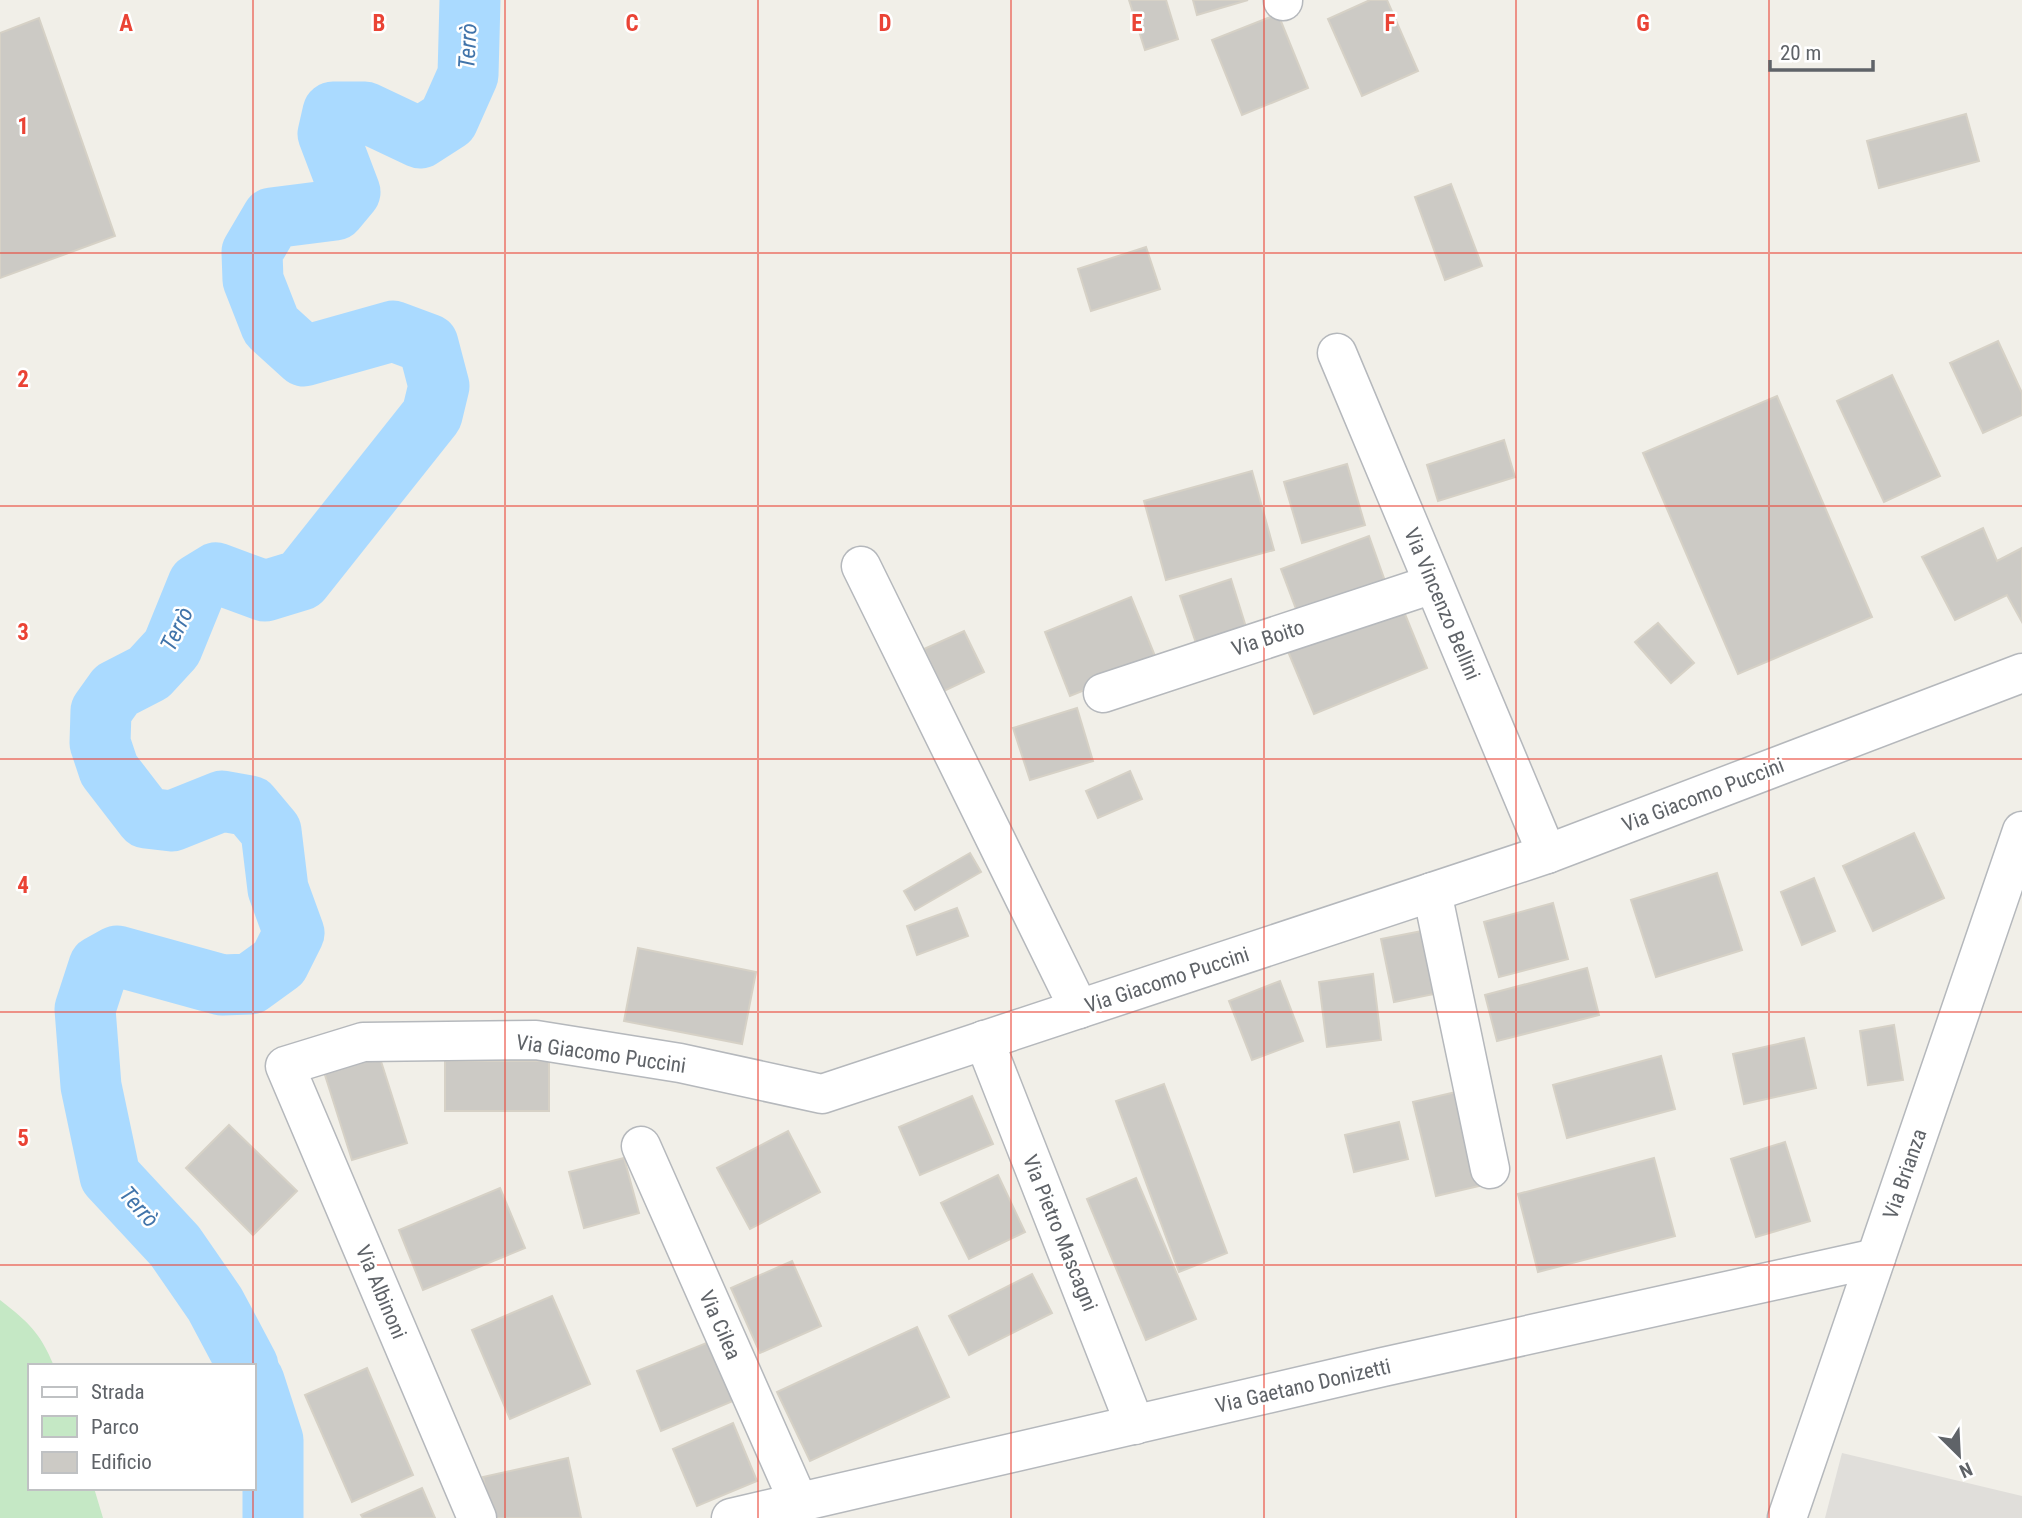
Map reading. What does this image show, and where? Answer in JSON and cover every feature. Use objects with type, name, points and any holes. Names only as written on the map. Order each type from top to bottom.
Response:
[{"type":"street","name":"Via Vincenzo Bellini","points":[[1337,353],[1547,854]]},
{"type":"street","points":[[861,566],[1079,1009]]},
{"type":"street","name":"Via Boito","points":[[1103,693],[1433,583]]},
{"type":"street","name":"Via Giacomo Puccini","points":[[285,1066],[363,1042],[536,1040],[680,1063],[822,1094],[1547,854],[2022,673]]},
{"type":"street","name":"Via Brianza","points":[[1787,1518],[2022,831]]},
{"type":"street","points":[[1432,892],[1490,1169]]},
{"type":"street","name":"Via Pietro Mascagni","points":[[984,1040],[1135,1425]]},
{"type":"street","name":"Via Albinoni","points":[[285,1066],[477,1518]]},
{"type":"street","name":"Via Cilea","points":[[641,1146],[799,1503]]},
{"type":"street","name":"Via Gaetano Donizetti","points":[[731,1518],[1383,1367],[1876,1258]]},
{"type":"shaded area","points":[[1842,1453],[2022,1496],[2022,1518],[1825,1518]]},
{"type":"green space","points":[[0,1300],[32,1328],[44,1344],[53,1364],[28,1364],[28,1490],[95,1490],[103,1518],[0,1518]]},
{"type":"building","points":[[1129,0],[1166,0],[1178,39],[1145,50]]},
{"type":"building","points":[[1193,0],[1248,0],[1197,15]]},
{"type":"building","points":[[1370,0],[1387,0],[1418,71],[1362,96],[1328,19]]},
{"type":"building","points":[[1278,14],[1308,88],[1242,115],[1212,40]]},
{"type":"building","points":[[39,18],[115,236],[0,278],[0,33]]},
{"type":"building","points":[[1966,114],[1979,161],[1879,188],[1867,141]]},
{"type":"building","points":[[1451,184],[1482,266],[1445,280],[1415,197]]},
{"type":"building","points":[[1146,247],[1160,289],[1091,311],[1078,269]]},
{"type":"building","points":[[1998,341],[2022,393],[2022,415],[1983,433],[1950,363]]},
{"type":"building","points":[[1892,375],[1940,476],[1884,502],[1837,401]]},
{"type":"building","points":[[1777,396],[1872,617],[1738,674],[1643,453]]},
{"type":"building","points":[[1504,440],[1515,477],[1438,501],[1427,465]]},
{"type":"building","points":[[1347,464],[1365,525],[1302,543],[1284,482]]},
{"type":"building","points":[[1252,471],[1274,550],[1166,580],[1144,501]]},
{"type":"building","points":[[1983,528],[1997,561],[2022,548],[2022,622],[2007,595],[1955,620],[1922,557]]},
{"type":"building","points":[[1369,536],[1386,584],[1299,617],[1281,569]]},
{"type":"building","points":[[1231,579],[1246,627],[1196,643],[1180,596]]},
{"type":"building","points":[[1131,597],[1157,661],[1070,696],[1045,632]]},
{"type":"building","points":[[1400,602],[1427,668],[1314,714],[1287,649]]},
{"type":"building","points":[[1658,623],[1694,663],[1671,683],[1635,642]]},
{"type":"building","points":[[964,631],[984,672],[944,691],[924,649]]},
{"type":"building","points":[[1077,708],[1093,761],[1030,780],[1013,728]]},
{"type":"building","points":[[1130,771],[1142,799],[1098,818],[1086,791]]},
{"type":"building","points":[[1914,833],[1944,898],[1873,931],[1843,866]]},
{"type":"building","points":[[970,853],[981,872],[915,910],[904,891]]},
{"type":"building","points":[[1717,873],[1742,950],[1656,977],[1631,900]]},
{"type":"building","points":[[1814,878],[1835,931],[1802,945],[1781,892]]},
{"type":"building","points":[[1553,903],[1568,959],[1499,977],[1484,922]]},
{"type":"building","points":[[957,908],[968,936],[917,955],[907,926]]},
{"type":"building","points":[[1422,931],[1434,994],[1394,1002],[1381,939]]},
{"type":"building","points":[[638,948],[756,972],[742,1044],[624,1021]]},
{"type":"building","points":[[1587,968],[1599,1015],[1497,1041],[1485,995]]},
{"type":"building","points":[[1373,974],[1381,1040],[1327,1047],[1319,982]]},
{"type":"building","points":[[1280,981],[1303,1041],[1252,1060],[1229,1001]]},
{"type":"building","points":[[1894,1025],[1903,1080],[1868,1085],[1860,1031]]},
{"type":"building","points":[[1804,1038],[1816,1088],[1744,1104],[1733,1054]]},
{"type":"building","points":[[379,1055],[407,1143],[352,1160],[324,1072]]},
{"type":"building","points":[[1661,1056],[1675,1109],[1567,1138],[1553,1085]]},
{"type":"building","points":[[445,1061],[549,1061],[549,1111],[445,1111]]},
{"type":"building","points":[[1164,1084],[1227,1253],[1179,1272],[1116,1101]]},
{"type":"building","points":[[1456,1092],[1479,1186],[1436,1196],[1413,1102]]},
{"type":"building","points":[[972,1096],[993,1144],[920,1175],[899,1127]]},
{"type":"building","points":[[1399,1122],[1408,1159],[1354,1172],[1345,1135]]},
{"type":"building","points":[[229,1125],[297,1191],[253,1235],[186,1168]]},
{"type":"building","points":[[788,1131],[820,1192],[750,1229],[717,1168]]},
{"type":"building","points":[[1785,1142],[1810,1221],[1756,1237],[1731,1159]]},
{"type":"building","points":[[624,1158],[639,1213],[584,1228],[569,1172]]},
{"type":"building","points":[[1654,1158],[1675,1236],[1538,1272],[1518,1194]]},
{"type":"building","points":[[998,1175],[1025,1232],[969,1259],[941,1203]]},
{"type":"building","points":[[1136,1178],[1196,1319],[1146,1340],[1087,1199]]},
{"type":"building","points":[[500,1188],[525,1248],[423,1290],[399,1230]]},
{"type":"building","points":[[792,1261],[821,1326],[760,1353],[731,1288]]},
{"type":"building","points":[[1032,1274],[1052,1313],[969,1355],[949,1316]]},
{"type":"building","points":[[552,1296],[590,1384],[510,1419],[472,1330]]},
{"type":"building","points":[[917,1327],[949,1397],[810,1461],[777,1392]]},
{"type":"building","points":[[709,1342],[733,1401],[661,1431],[637,1371]]},
{"type":"building","points":[[367,1368],[413,1475],[352,1502],[305,1395]]},
{"type":"building","points":[[733,1423],[757,1481],[697,1506],[673,1449]]},
{"type":"building","points":[[568,1458],[581,1518],[492,1518],[483,1477]]},
{"type":"building","points":[[422,1488],[435,1518],[363,1518],[361,1515]]},
{"type":"waterway","name":"Terrò","points":[[247,1364],[215,1304],[175,1246],[110,1176],[91,1086],[85,1009],[99,966],[117,956],[222,985],[250,984],[279,963],[294,933],[278,889],[271,831],[250,806],[222,801],[172,821],[146,818],[109,770],[100,743],[101,711],[116,690],[149,673],[172,648],[198,584],[216,573],[265,591],[301,580],[432,415],[439,386],[428,344],[393,331],[304,356],[271,326],[253,280],[252,252],[272,218],[335,210],[350,192],[328,134],[333,112],[365,112],[420,138],[448,120],[468,75],[470,0]]},
{"type":"waterway","name":"Terrò","points":[[256,1387],[273,1440],[273,1518]]}]
